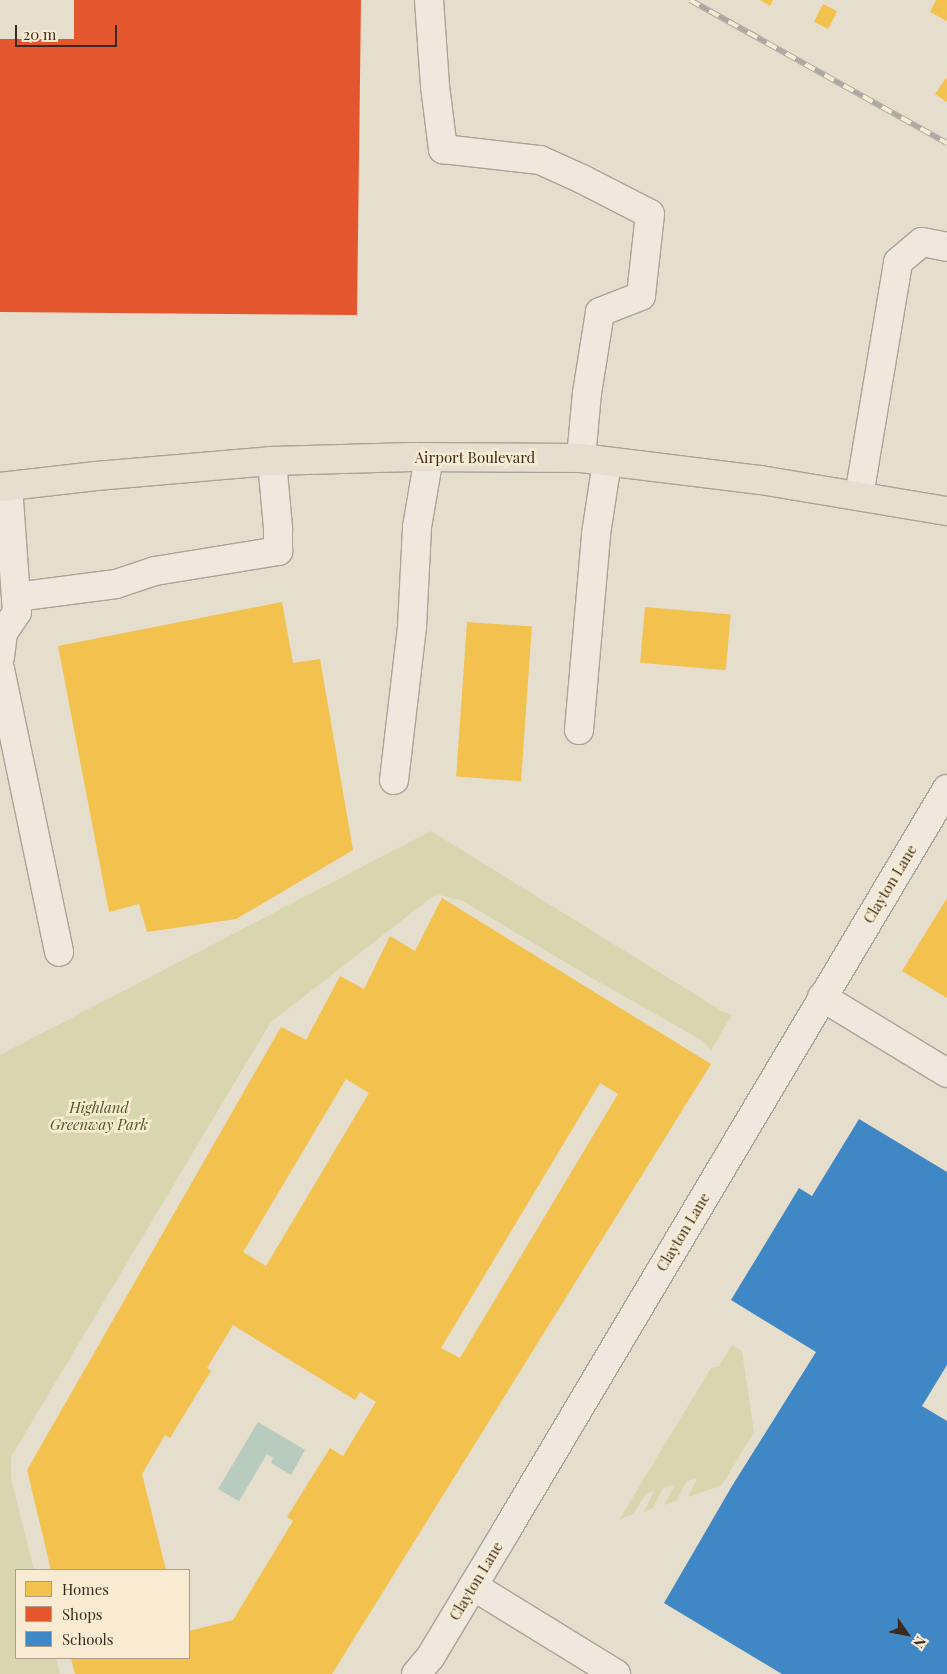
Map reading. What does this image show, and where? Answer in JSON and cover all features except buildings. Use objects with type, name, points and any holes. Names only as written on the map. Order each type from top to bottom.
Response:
[{"type":"main road","name":"Airport Boulevard","points":[[4,487],[272,461],[429,457],[594,460],[761,480],[947,511]]},
{"type":"street","points":[[428,0],[435,86],[443,149],[540,160],[650,214],[641,296],[600,312],[588,393],[594,460],[596,534],[579,730]]},
{"type":"street","points":[[859,496],[898,262],[922,242],[947,247]]},
{"type":"street","points":[[394,780],[412,627],[417,527],[429,457]]},
{"type":"street","points":[[16,597],[116,584],[156,571],[278,550],[272,461]]},
{"type":"street","points":[[0,657],[3,633],[17,612],[4,487]]},
{"type":"street","points":[[0,669],[59,952]]},
{"type":"street","name":"Clayton Lane","points":[[416,1674],[431,1656],[473,1586],[947,789]]},
{"type":"street","points":[[822,997],[947,1073]]},
{"type":"street","points":[[473,1586],[616,1674]]},
{"type":"green space","name":"Highland Greenway Park","points":[[431,831],[722,1011],[732,1015],[711,1050],[703,1041],[590,977],[463,901],[440,895],[432,897],[271,1022],[11,1457],[11,1478],[34,1569],[15,1569],[15,1659],[56,1659],[60,1674],[0,1674],[0,1055]]},
{"type":"green space","points":[[732,1345],[742,1351],[754,1432],[722,1485],[688,1497],[697,1478],[687,1481],[676,1501],[664,1505],[675,1485],[664,1487],[653,1508],[644,1512],[654,1491],[646,1494],[633,1514],[619,1520],[711,1368],[719,1366]]},
{"type":"shaded area","points":[[258,1422],[305,1450],[291,1475],[271,1463],[273,1458],[267,1454],[239,1501],[218,1489]]},
{"type":"railway","points":[[690,0],[947,143]]}]
